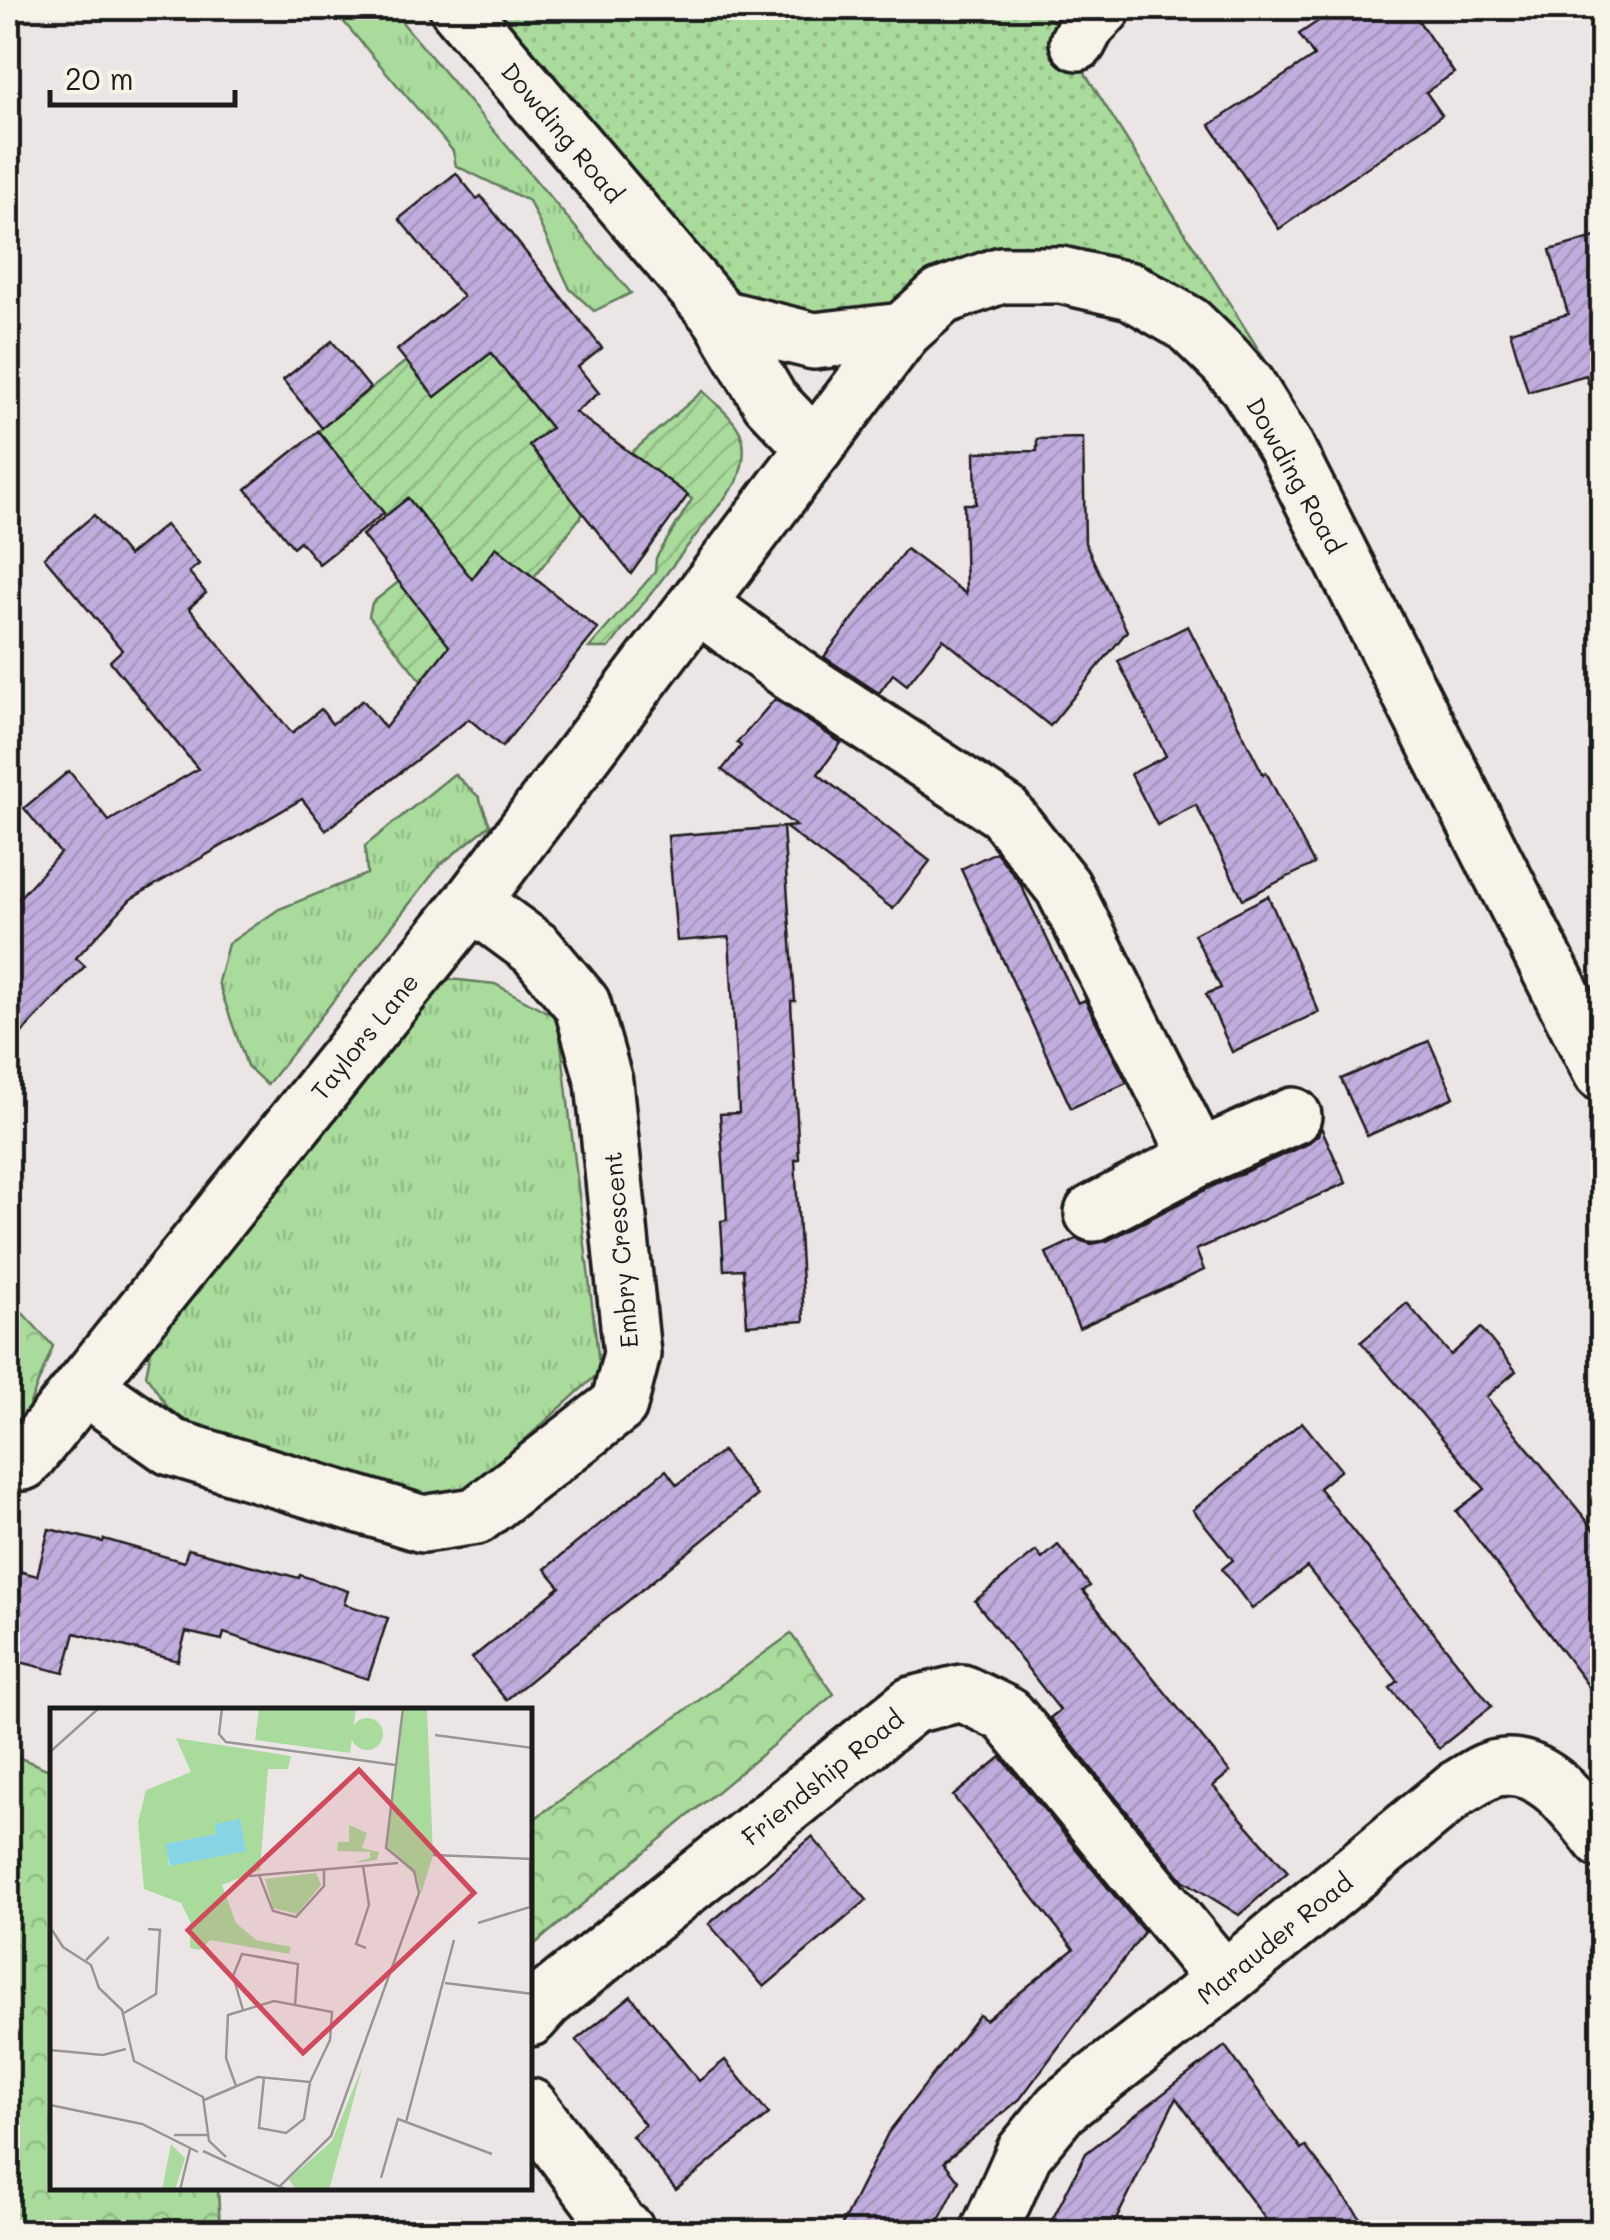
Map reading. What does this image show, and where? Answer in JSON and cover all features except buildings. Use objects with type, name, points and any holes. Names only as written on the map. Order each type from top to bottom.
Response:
[{"type":"street","name":"Dowding Road","points":[[458,8],[720,318],[770,402],[815,448]]},
{"type":"street","name":"Dowding Road","points":[[903,331],[941,297],[1001,275],[1062,275],[1131,291],[1188,324],[1226,361],[1247,385],[1285,446],[1602,1074]]},
{"type":"street","points":[[720,318],[814,342],[903,331]]},
{"type":"street","name":"Taylors Lane","points":[[24,1462],[472,902],[903,331]]},
{"type":"street","points":[[698,604],[793,674],[1004,812],[1063,887],[1199,1158]]},
{"type":"street","name":"Embry Crescent","points":[[84,1386],[171,1447],[422,1524],[476,1516],[619,1404],[632,1354],[604,1082],[582,1004],[536,949],[472,902]]},
{"type":"street","points":[[1093,1212],[1293,1116]]},
{"type":"street","name":"Friendship Road","points":[[532,2016],[546,2000],[912,1705],[962,1693],[1007,1715],[1224,1980]]},
{"type":"street","name":"Marauder Road","points":[[989,2232],[1024,2153],[1061,2108],[1224,1980],[1456,1788],[1495,1768],[1533,1771],[1567,1796],[1602,1840]]},
{"type":"street","points":[[532,2110],[627,2232]]},
{"type":"green space","points":[[332,8],[390,8],[631,293],[594,311],[570,289],[529,201],[456,166],[453,151]]},
{"type":"green space","points":[[459,8],[1037,8],[1078,42],[1086,75],[1272,371],[1247,385],[1061,275],[903,331],[721,318]]},
{"type":"green space","points":[[490,352],[551,428],[529,446],[566,491],[614,453],[631,453],[703,391],[739,430],[744,452],[742,466],[737,482],[609,648],[589,648],[655,572],[656,558],[692,499],[640,460],[596,497],[534,577],[495,548],[459,596],[453,641],[421,681],[369,616],[372,603],[445,545],[408,498],[386,516],[318,431],[406,361]]},
{"type":"green space","points":[[454,774],[479,797],[490,825],[440,865],[267,1085],[247,1066],[218,982],[228,944],[279,909],[367,874],[365,846]]},
{"type":"green space","points":[[440,978],[495,984],[558,1018],[600,1372],[466,1493],[402,1510],[190,1440],[146,1375],[155,1330]]},
{"type":"green space","points":[[8,1297],[53,1346],[8,1458]]},
{"type":"green space","points":[[791,1634],[834,1694],[532,1946],[532,1821]]},
{"type":"green space","points":[[8,1753],[50,1770],[50,2190],[218,2190],[220,2232],[15,2232],[8,2226]]}]
